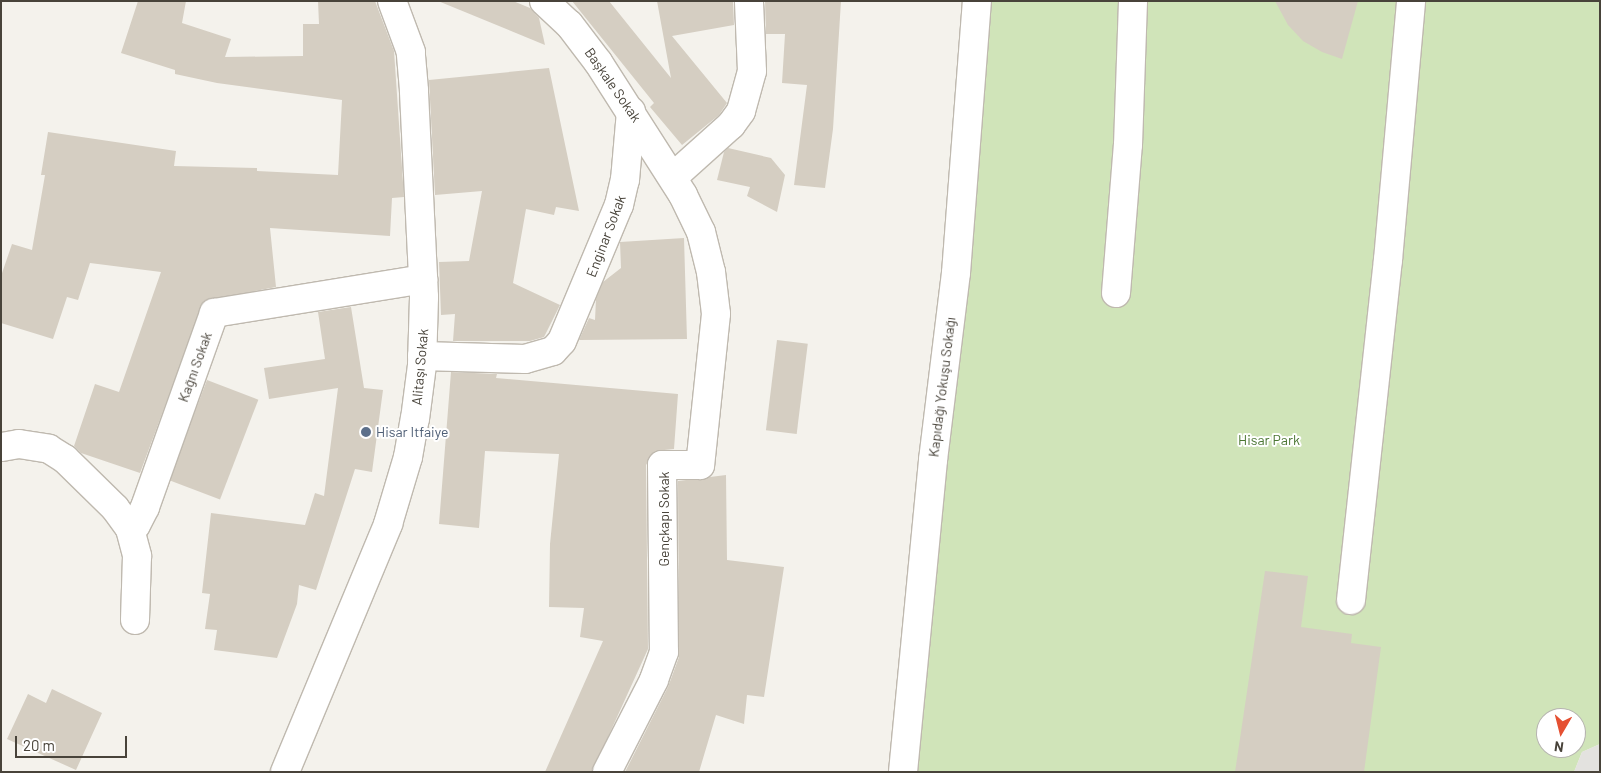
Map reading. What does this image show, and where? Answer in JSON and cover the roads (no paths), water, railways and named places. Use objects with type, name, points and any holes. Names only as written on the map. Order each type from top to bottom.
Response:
[{"type":"street","name":"Alitaşı Sokak","points":[[285,772],[388,524],[408,457],[422,356],[423,279],[411,52],[392,1]]},
{"type":"street","name":"Başkale Sokak","points":[[544,1],[569,24],[631,111],[673,177]]},
{"type":"street","points":[[673,177],[731,125],[741,111],[752,71],[749,1]]},
{"type":"street","name":"Kapıdağı Yokuşu Sokağı","points":[[903,772],[933,460],[956,273],[977,1]]},
{"type":"street","points":[[1116,293],[1128,145],[1133,1]]},
{"type":"street","points":[[1351,600],[1385,297],[1411,1]]},
{"type":"street","name":"Enginar Sokak","points":[[422,356],[525,360],[553,351],[562,341],[619,206],[625,180],[631,111]]},
{"type":"street","name":"Gençkapı Sokak","points":[[607,772],[654,680],[664,652],[662,465],[700,465],[714,351],[716,314],[711,272],[701,232],[673,177]]},
{"type":"street","name":"Kağnı Sokak","points":[[130,529],[136,525],[145,507],[214,313],[423,279]]},
{"type":"street","points":[[2,447],[19,444],[36,446],[65,459],[115,508],[130,529],[137,556],[135,620]]},
{"type":"place","name":"Hisar Itfaiye","points":[[366,432]]},
{"type":"park label","name":"Hisar Park","points":[[1269,440]]}]
